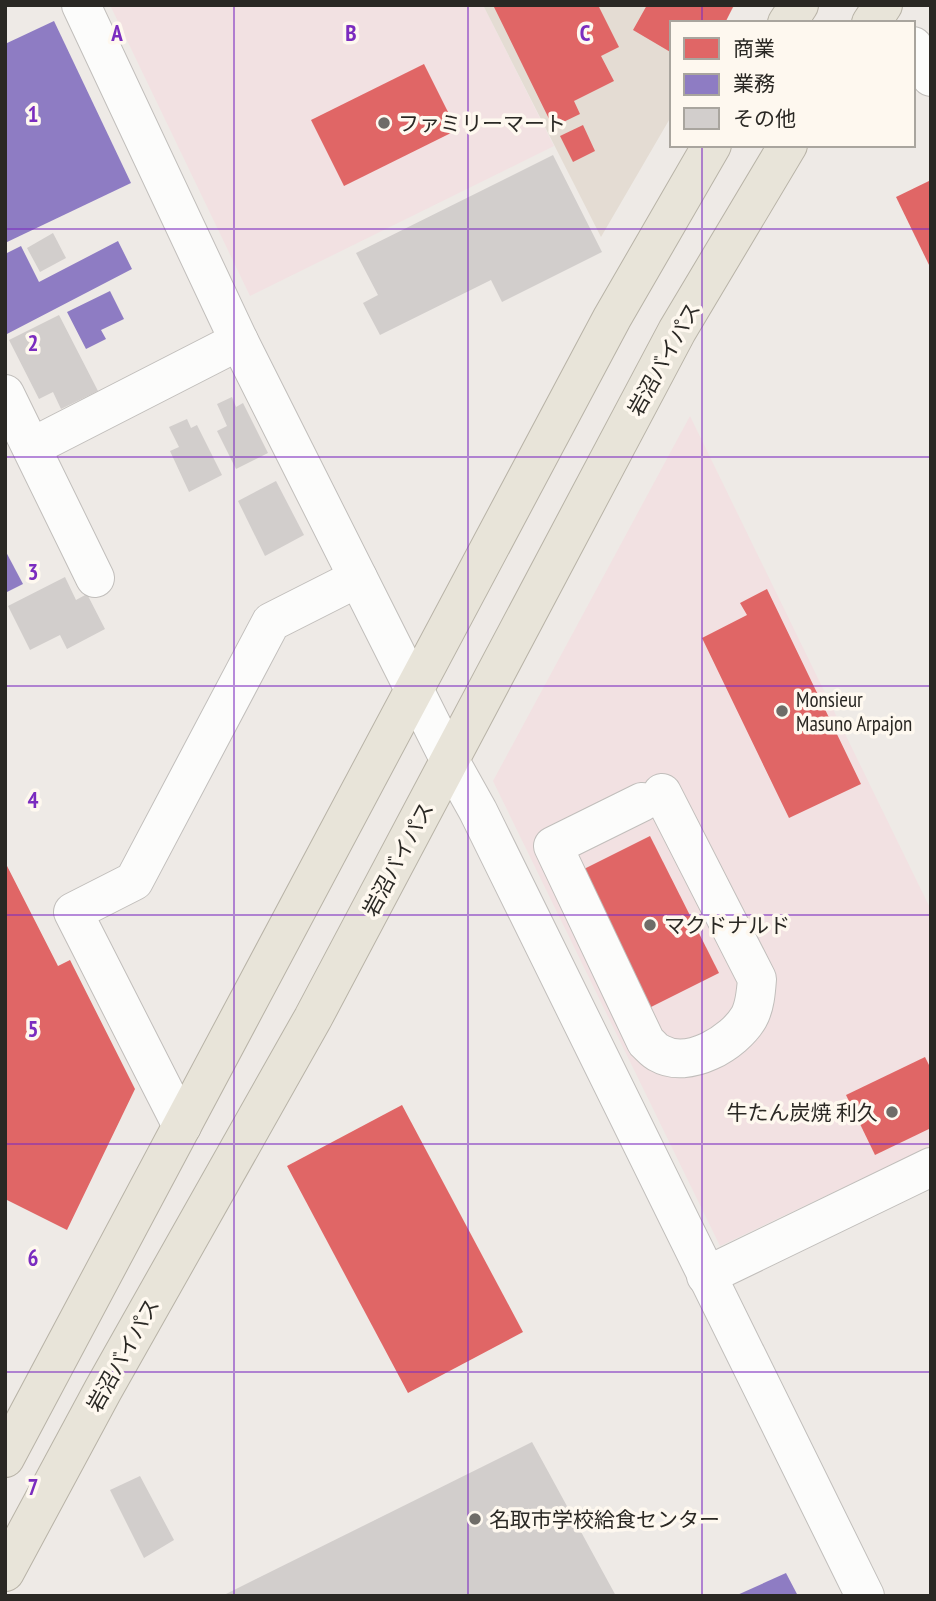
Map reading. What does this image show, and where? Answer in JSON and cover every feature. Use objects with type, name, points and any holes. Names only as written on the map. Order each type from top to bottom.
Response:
[{"type":"highway","points":[[788,21],[799,5]]},
{"type":"highway","points":[[873,21],[885,5]]},
{"type":"highway","points":[[5,1458],[612,318],[711,147]]},
{"type":"highway","name":"岩沼バイパス","points":[[5,1572],[103,1390],[313,1018],[677,331],[787,147]]},
{"type":"street","points":[[81,5],[239,341],[450,761],[478,811],[865,1596]]},
{"type":"street","points":[[885,5],[897,21]]},
{"type":"street","points":[[915,50],[931,78]]},
{"type":"street","points":[[32,447],[239,341]]},
{"type":"street","points":[[5,394],[94,578]]},
{"type":"street","points":[[182,1126],[73,912],[134,881],[271,622],[358,578]]},
{"type":"street","points":[[652,798],[757,979],[750,1016],[736,1034],[700,1055],[681,1058],[659,1054],[646,1042],[553,846],[652,798]]},
{"type":"street","points":[[706,1276],[931,1167]]},
{"type":"shaded area","points":[[110,5],[483,5],[554,146],[250,296]]},
{"type":"shaded area","points":[[483,5],[735,5],[725,21],[670,21],[670,118],[601,237]]},
{"type":"shaded area","points":[[690,416],[931,910],[931,1146],[720,1246],[493,781]]},
{"type":"building: 商業","points":[[493,5],[598,5],[619,47],[601,56],[614,81],[574,101],[580,114],[553,127]]},
{"type":"building: 商業","points":[[647,5],[734,5],[726,21],[670,21],[670,52],[633,30]]},
{"type":"building: 商業","points":[[424,64],[457,130],[344,186],[311,120]]},
{"type":"building: 商業","points":[[583,125],[595,151],[573,162],[560,136]]},
{"type":"building: 商業","points":[[931,180],[931,269],[896,197]]},
{"type":"building: 商業","name":"Monsieur Masuno Arpajon","points":[[767,589],[861,784],[789,818],[702,638],[747,615],[740,603]]},
{"type":"building: 商業","name":"マクドナルド","points":[[650,836],[719,973],[647,1009],[578,872]]},
{"type":"building: 商業","points":[[5,862],[58,966],[70,960],[135,1089],[67,1230],[5,1199]]},
{"type":"building: 商業","name":"牛たん炭焼 利久","points":[[925,1057],[931,1069],[931,1128],[875,1155],[846,1095]]},
{"type":"building: 商業","points":[[402,1105],[523,1332],[408,1393],[287,1166]]},
{"type":"building: 業務","points":[[54,21],[131,183],[5,243],[5,44]]},
{"type":"building: 業務","points":[[118,241],[132,269],[5,335],[5,254],[21,246],[39,282]]},
{"type":"building: 業務","points":[[110,291],[124,319],[101,330],[106,339],[86,349],[67,312]]},
{"type":"building: 業務","points":[[5,550],[23,584],[5,593]]},
{"type":"building: 業務","points":[[786,1573],[798,1596],[735,1596]]},
{"type":"building: その他","points":[[553,155],[602,252],[502,302],[491,280],[380,335],[363,303],[378,295],[356,253]]},
{"type":"building: その他","points":[[53,233],[66,258],[40,272],[27,248]]},
{"type":"building: その他","points":[[59,315],[98,391],[61,409],[53,392],[39,399],[9,340]]},
{"type":"building: その他","points":[[232,397],[236,407],[243,403],[268,453],[236,469],[217,431],[227,426],[217,404]]},
{"type":"building: その他","points":[[187,419],[191,428],[197,425],[222,475],[189,492],[170,451],[179,447],[169,427]]},
{"type":"building: その他","points":[[276,481],[304,535],[265,556],[238,501]]},
{"type":"building: その他","points":[[65,577],[76,600],[87,594],[105,629],[67,649],[60,635],[30,650],[8,606]]},
{"type":"building: その他","name":"名取市学校給食センター","points":[[532,1442],[616,1596],[222,1596]]},
{"type":"building: その他","points":[[140,1476],[174,1540],[144,1558],[110,1490]]},
{"type":"place","name":"ファミリーマート","points":[[384,123]]},
{"type":"place","name":"Monsieur Masuno Arpajon","points":[[782,711]]},
{"type":"place","name":"マクドナルド","points":[[650,925]]},
{"type":"place","name":"牛たん炭焼 利久","points":[[892,1112]]},
{"type":"place","name":"名取市学校給食センター","points":[[475,1519]]}]
